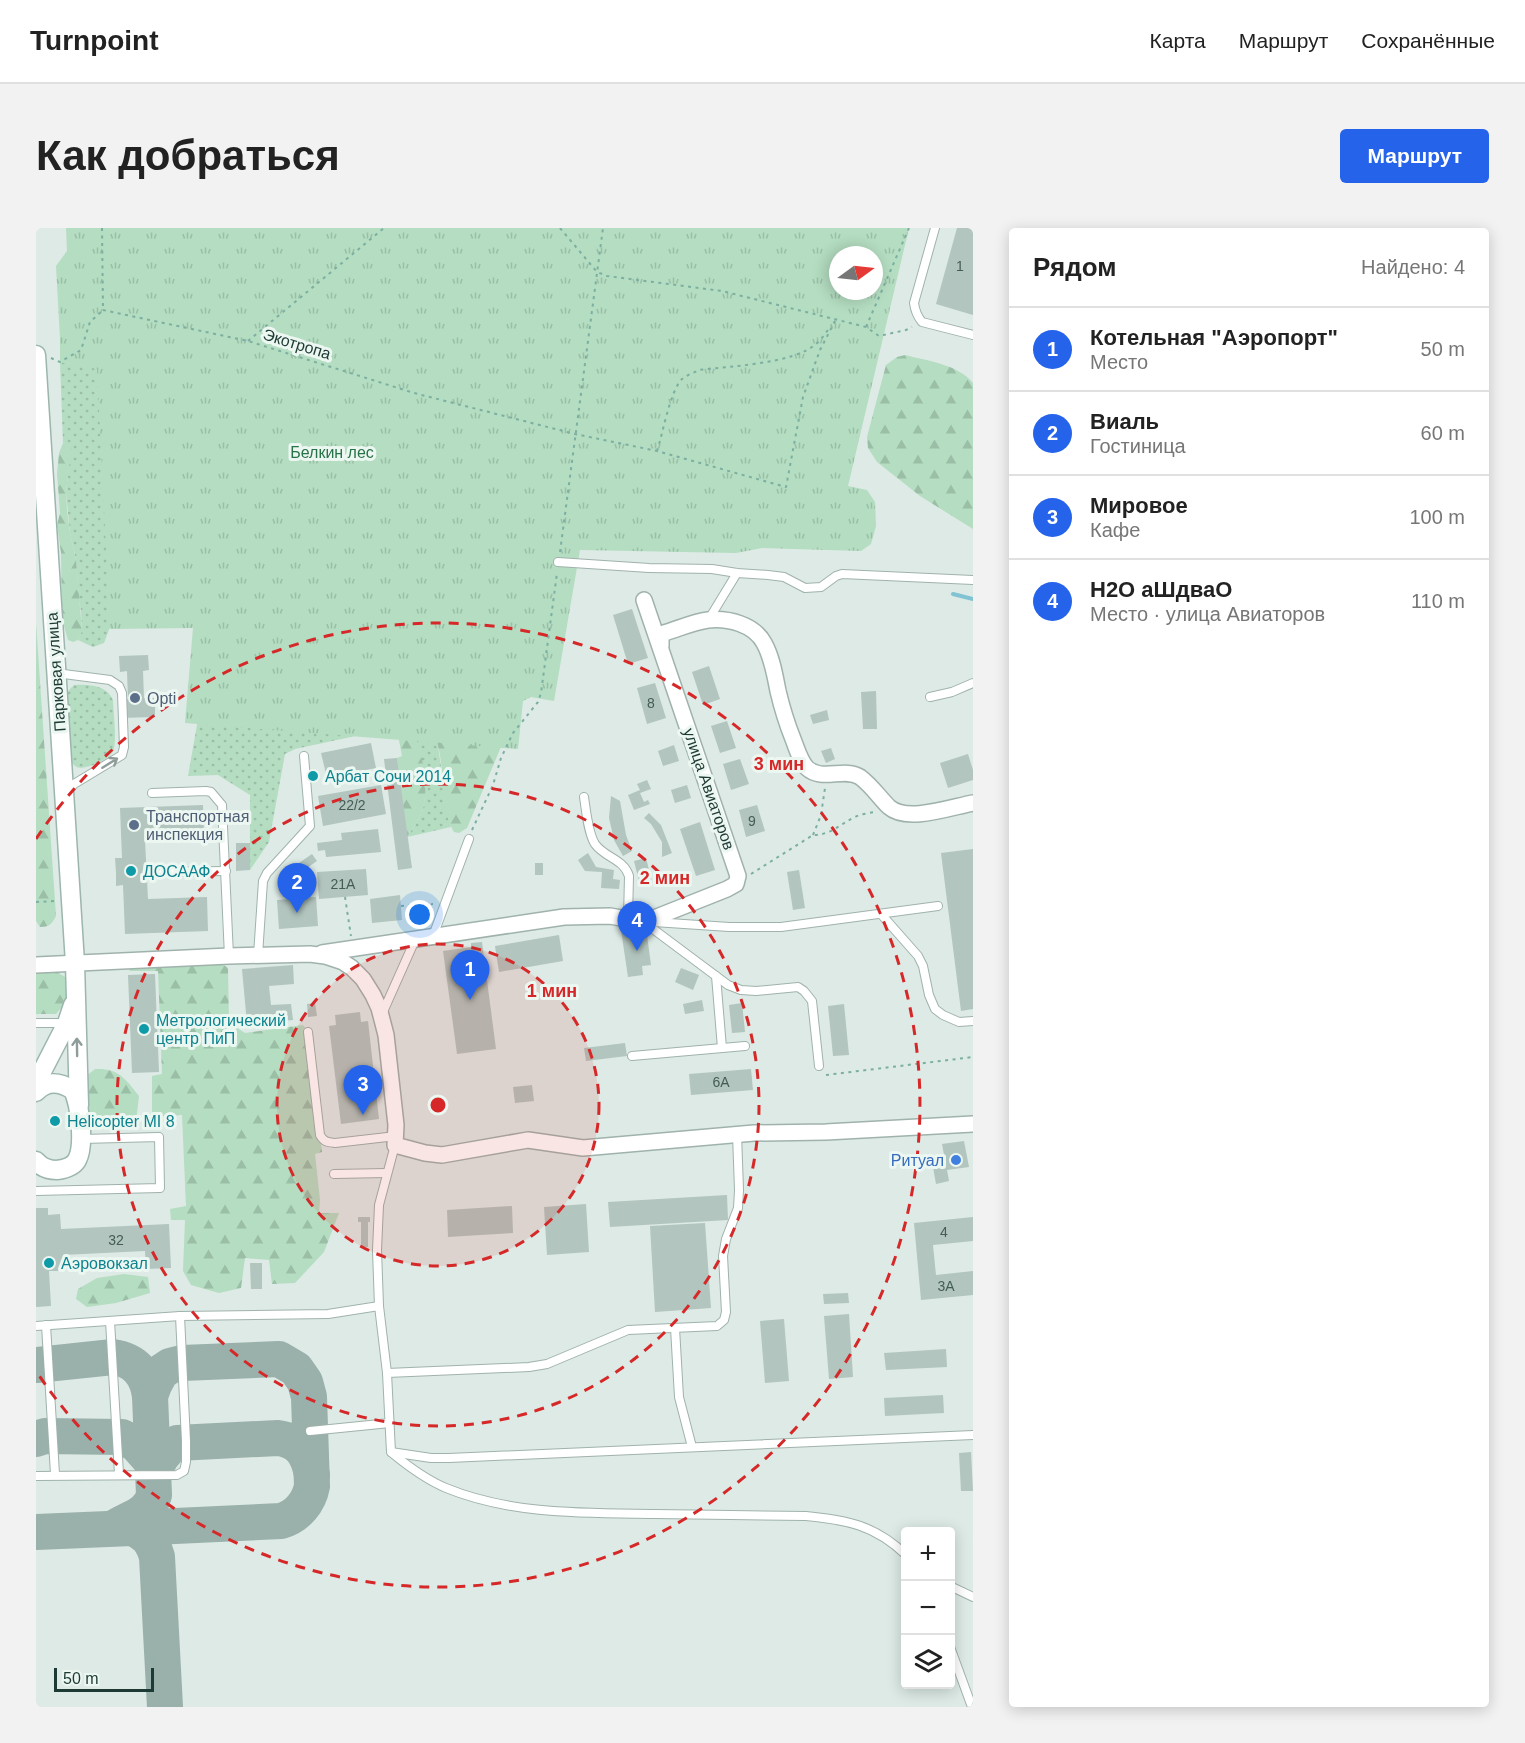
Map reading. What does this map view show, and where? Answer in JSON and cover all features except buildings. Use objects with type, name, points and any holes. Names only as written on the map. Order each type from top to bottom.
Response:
[{"type":"main road","name":"Парковая улица","points":[[36,1161],[46,1169],[71,1167],[77,1161],[80,1152],[75,963],[56,674],[40,355]]},
{"type":"main road","points":[[36,1083],[67,1023],[76,989]]},
{"type":"main road","points":[[36,1092],[42,1086],[59,1084],[73,1090],[79,1105]]},
{"type":"street","name":"улица Авиаторов","points":[[644,600],[738,876],[735,884]]},
{"type":"street","points":[[661,646],[664,633],[708,620],[741,623],[755,632],[764,642],[789,728],[802,762],[807,768],[814,773],[824,775],[855,775],[861,778],[890,808],[904,814],[923,813],[973,803]]},
{"type":"street","points":[[36,965],[310,954],[585,915],[628,918],[644,922],[735,884]]},
{"type":"street","points":[[310,954],[332,958],[352,968],[374,995],[386,1035],[396,1125],[395,1140],[425,1153],[442,1155],[528,1140],[583,1148],[737,1134],[973,1124]]},
{"type":"lane","points":[[935,228],[914,303],[917,316],[922,322],[973,335]]},
{"type":"lane","points":[[558,562],[649,568],[712,569],[784,577],[805,588],[821,587],[842,574],[973,580]]},
{"type":"lane","points":[[708,620],[737,573]]},
{"type":"lane","points":[[56,674],[110,680],[119,686],[122,693],[124,747],[122,755],[74,784],[64,797]]},
{"type":"lane","points":[[930,697],[952,692],[973,683]]},
{"type":"lane","points":[[258,955],[263,881],[267,873],[310,826],[304,756]]},
{"type":"lane","points":[[152,793],[206,791],[211,792],[222,805],[230,956]]},
{"type":"lane","points":[[584,797],[592,838],[596,845],[624,865],[627,870],[629,876],[628,918]]},
{"type":"lane","points":[[433,936],[469,839]]},
{"type":"lane","points":[[163,872],[226,871]]},
{"type":"lane","points":[[644,922],[729,927],[781,927],[938,906]]},
{"type":"lane","points":[[881,914],[918,956],[934,1009],[959,1022],[973,1021]]},
{"type":"lane","points":[[644,922],[728,985],[756,992],[798,987],[812,1001],[819,1066]]},
{"type":"lane","points":[[381,1017],[416,939]]},
{"type":"lane","points":[[716,976],[722,1048]]},
{"type":"lane","points":[[36,1023],[67,1023]]},
{"type":"lane","points":[[308,1032],[323,1140],[328,1143],[395,1140],[378,1215],[377,1250],[379,1306],[387,1373],[391,1452],[412,1469],[445,1487],[484,1501],[532,1510],[594,1513],[806,1515],[839,1519],[866,1527],[892,1542],[901,1550]]},
{"type":"lane","points":[[632,1056],[745,1046]]},
{"type":"lane","points":[[387,1373],[529,1367],[547,1364],[628,1330],[717,1326],[724,1320],[726,1312],[723,1256],[726,1239],[738,1208],[737,1134]]},
{"type":"lane","points":[[36,1191],[160,1188],[159,1137],[80,1139]]},
{"type":"lane","points":[[334,1174],[387,1173]]},
{"type":"lane","points":[[36,1326],[180,1316],[328,1314],[379,1306]]},
{"type":"lane","points":[[36,1476],[55,1474],[177,1475],[184,1472],[186,1441],[180,1316]]},
{"type":"lane","points":[[110,1321],[119,1474]]},
{"type":"lane","points":[[46,1325],[55,1474]]},
{"type":"lane","points":[[675,1328],[679,1397],[692,1447]]},
{"type":"lane","points":[[310,1431],[390,1423]]},
{"type":"lane","points":[[391,1452],[431,1458],[449,1458],[973,1435]]},
{"type":"lane","points":[[955,1588],[973,1597]]},
{"type":"lane","points":[[955,1658],[972,1707]]},
{"type":"path","points":[[40,355],[60,362],[81,350],[90,322],[103,310],[102,228]]},
{"type":"path","points":[[248,341],[384,228]]},
{"type":"path","points":[[560,228],[597,272],[607,276],[722,291],[866,327],[879,336],[906,330],[922,322]]},
{"type":"path","points":[[469,839],[493,785],[509,741],[538,702],[541,693],[603,228]]},
{"type":"path","points":[[866,327],[909,228]]},
{"type":"path","name":"Экотропа","points":[[103,310],[248,341],[414,393],[576,434],[657,451],[786,487],[803,397],[820,350],[836,319]]},
{"type":"path","points":[[657,451],[677,386],[690,374],[699,370],[776,360],[794,355],[816,345],[836,319]]},
{"type":"path","points":[[813,834],[824,799],[824,775]]},
{"type":"path","points":[[735,884],[813,834],[823,835],[836,830],[855,817],[890,808]]},
{"type":"path","points":[[345,897],[353,948]]},
{"type":"path","points":[[36,902],[71,900]]},
{"type":"path","points":[[401,906],[445,903]]},
{"type":"path","points":[[819,1066],[822,1073],[828,1075],[973,1057]]},
{"type":"green space","name":"Белкин лес","points":[[66,228],[909,228],[848,486],[867,490],[875,502],[876,526],[871,544],[861,551],[762,548],[736,553],[580,550],[554,701],[531,697],[523,701],[518,749],[185,723],[193,628],[110,629],[97,369],[60,362],[56,266],[67,251]]},
{"type":"green space","points":[[905,355],[951,367],[973,383],[973,529],[920,496],[877,462],[868,448],[867,437],[886,365],[897,357]]},
{"type":"green space","points":[[60,362],[242,393],[436,738],[451,827],[407,837],[422,812],[425,794],[423,766],[416,740],[374,732],[295,749],[285,754],[269,842],[250,870],[250,795],[218,775],[188,776],[197,725],[197,646],[243,634],[116,611],[104,643],[93,647],[78,640],[82,631],[81,611],[66,492],[71,446],[63,443]]},
{"type":"green space","points":[[63,443],[72,446],[66,491],[67,510],[76,560],[82,631],[78,640],[73,642],[68,640],[62,619],[61,553],[57,525],[60,513],[57,474],[59,453]]},
{"type":"green space","points":[[36,623],[56,916],[50,924],[40,927],[36,921]]},
{"type":"green space","points":[[74,685],[91,685],[102,688],[113,700],[114,749],[104,760],[83,768],[76,767],[70,760],[67,697],[68,691]]},
{"type":"green space","points":[[508,730],[467,828],[459,833],[454,832],[445,807],[441,762],[436,738]]},
{"type":"green space","points":[[398,735],[416,740],[425,776],[422,812],[407,837],[397,758],[402,756]]},
{"type":"green space","points":[[218,961],[228,968],[229,1023],[245,1033],[303,1025],[308,1032],[322,1152],[315,1154],[320,1200],[319,1213],[339,1213],[324,1252],[295,1283],[272,1284],[269,1260],[245,1258],[241,1288],[219,1293],[191,1285],[183,1271],[185,1220],[171,1220],[170,1209],[186,1206],[182,1115],[152,1117],[152,1076],[162,1074],[158,971],[130,971],[128,966]]},
{"type":"green space","points":[[57,972],[65,977],[67,1001],[56,1014],[36,1014],[36,973]]},
{"type":"green space","points":[[95,1069],[110,1070],[120,1075],[139,1096],[136,1121],[90,1123],[86,1114],[85,1077]]},
{"type":"green space","points":[[124,1274],[148,1277],[150,1293],[116,1303],[87,1307],[76,1299],[78,1289],[97,1278]]},
{"type":"waterway","points":[[953,594],[973,599]]},
{"type":"taxiway","points":[[36,1365],[113,1357],[121,1359],[139,1369],[146,1381],[150,1396]]},
{"type":"taxiway","points":[[114,1528],[143,1512],[154,1495],[150,1396],[161,1372],[170,1366],[182,1363],[279,1359],[296,1369],[305,1382],[309,1397],[312,1486],[305,1503],[293,1516],[281,1521],[132,1528]]},
{"type":"taxiway","points":[[36,1439],[45,1436],[122,1437],[136,1444],[152,1462]]},
{"type":"taxiway","points":[[153,1475],[162,1456],[177,1443],[278,1438],[292,1442],[302,1450],[312,1475]]},
{"type":"taxiway","points":[[36,1532],[132,1528],[148,1539],[157,1557],[165,1707]]},
{"type":"place","name":"Opti","points":[[135,698]]},
{"type":"place","name":"Арбат Сочи 2014","points":[[313,776]]},
{"type":"place","name":"Транспортная инспекция","points":[[134,825]]},
{"type":"place","name":"ДОСААФ","points":[[131,871]]},
{"type":"place","name":"Виаль","points":[[297,913]]},
{"type":"place","name":"H2O аШдваО","points":[[637,951]]},
{"type":"place","name":"Котельная \"Аэропорт\"","points":[[470,1000]]},
{"type":"place","name":"Метрологический центр ПиП","points":[[144,1029]]},
{"type":"place","name":"Мировое","points":[[363,1115]]},
{"type":"place","name":"Helicopter MI 8","points":[[55,1121]]},
{"type":"place","name":"Ритуал","points":[[956,1160]]},
{"type":"place","name":"Аэровокзал","points":[[49,1263]]}]
